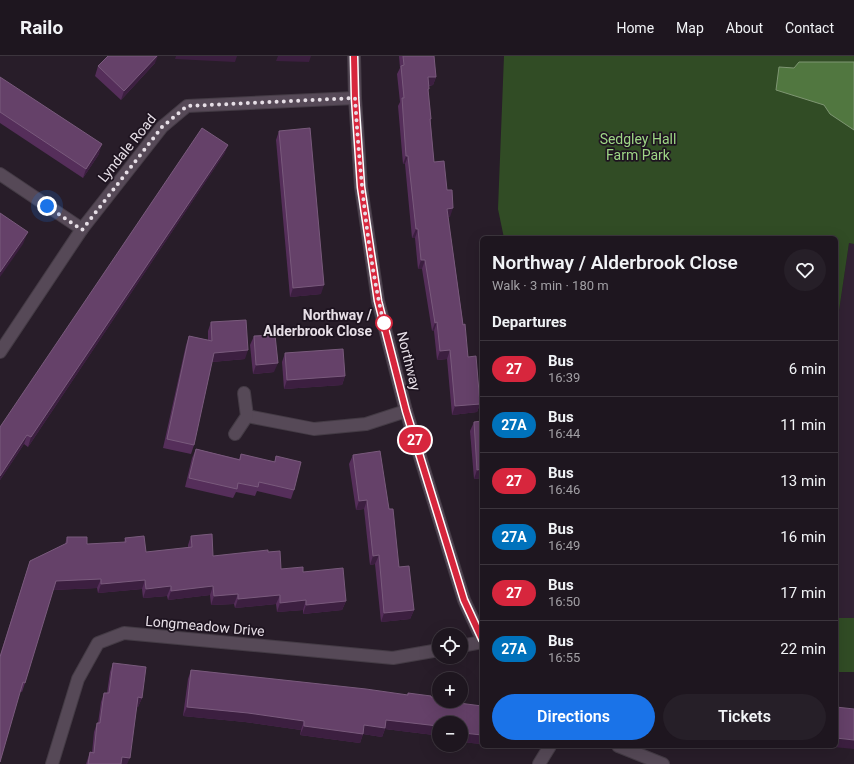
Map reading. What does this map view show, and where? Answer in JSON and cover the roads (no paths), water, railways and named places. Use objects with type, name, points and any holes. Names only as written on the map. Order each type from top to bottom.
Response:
[{"type":"street","name":"Northway","points":[[354,56],[355,98],[361,187],[378,301],[406,411],[464,600],[480,636]]},
{"type":"street","name":"Lyndale Road","points":[[0,352],[82,230],[162,127],[187,106],[355,98]]},
{"type":"street","points":[[0,174],[82,230]]},
{"type":"street","points":[[235,434],[247,416],[244,393]]},
{"type":"street","points":[[247,416],[314,429],[366,424],[406,411]]},
{"type":"street","name":"Longmeadow Drive","points":[[52,764],[78,679],[98,643],[124,633],[394,658],[432,651]]},
{"type":"street","points":[[468,644],[480,641]]},
{"type":"street","points":[[540,764],[549,748]]},
{"type":"street","points":[[623,748],[663,764]]},
{"type":"place","name":"Northway / Alderbrook Close","points":[[384,323]]},
{"type":"park label","name":"Sedgley Hall Farm Park","points":[[638,148]]}]
